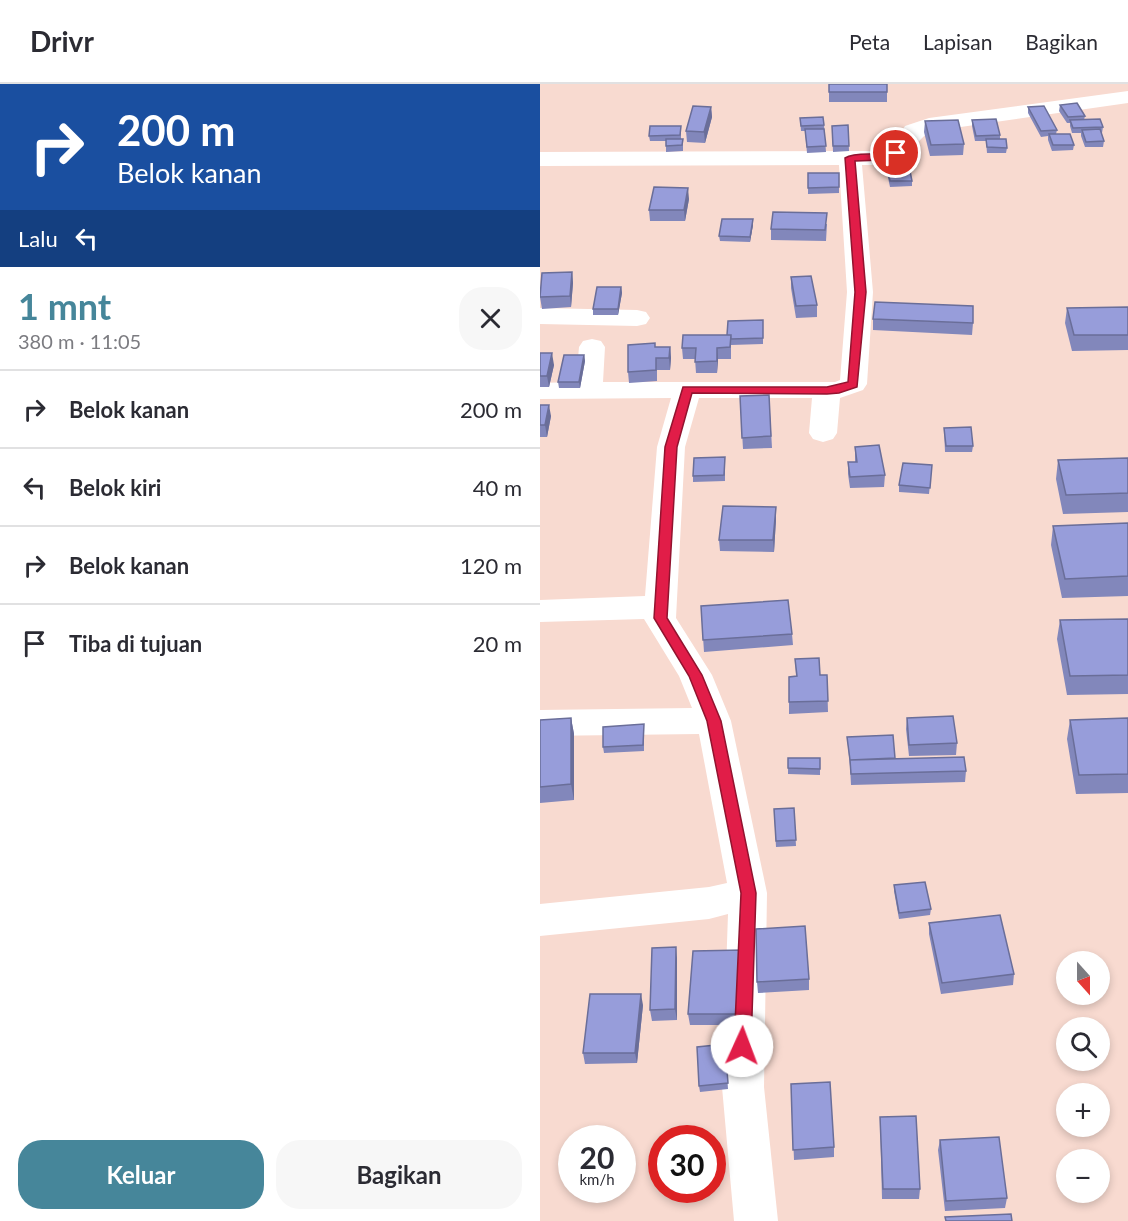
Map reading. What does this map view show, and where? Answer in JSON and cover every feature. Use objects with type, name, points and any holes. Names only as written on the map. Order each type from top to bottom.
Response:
[{"type":"street","points":[[540,159],[867,159],[892,156],[909,141],[913,131],[929,125],[1064,94],[1128,97]]},
{"type":"street","points":[[540,391],[839,390],[853,384],[860,292],[850,158]]},
{"type":"street","points":[[540,316],[637,318]]},
{"type":"street","points":[[589,390],[592,347]]},
{"type":"street","points":[[687,390],[671,447],[660,618],[695,675],[714,721],[748,893],[743,1087],[756,1221]]},
{"type":"street","points":[[823,433],[827,390]]},
{"type":"street","points":[[540,611],[660,607]]},
{"type":"street","points":[[540,723],[714,721]]},
{"type":"street","points":[[540,920],[700,904],[748,893]]},
{"type":"building","points":[[829,84],[887,84],[887,92],[829,92]]},
{"type":"building","points":[[1077,103],[1085,116],[1068,117],[1060,105]]},
{"type":"building","points":[[693,106],[711,107],[704,132],[686,131]]},
{"type":"building","points":[[1044,106],[1057,130],[1041,131],[1028,107]]},
{"type":"building","points":[[823,117],[824,125],[801,126],[800,118]]},
{"type":"building","points":[[996,119],[1000,135],[976,136],[972,120]]},
{"type":"building","points":[[1100,119],[1103,127],[1073,128],[1070,120]]},
{"type":"building","points":[[958,120],[964,144],[931,145],[925,121]]},
{"type":"building","points":[[848,125],[849,146],[833,146],[832,126]]},
{"type":"building","points":[[650,126],[681,126],[680,135],[649,136]]},
{"type":"building","points":[[805,129],[824,129],[826,146],[807,147]]},
{"type":"building","points":[[1100,129],[1104,141],[1086,142],[1082,130]]},
{"type":"building","points":[[1049,134],[1070,134],[1074,145],[1053,145]]},
{"type":"building","points":[[666,139],[683,139],[682,145],[666,146]]},
{"type":"building","points":[[986,139],[1006,139],[1007,148],[987,147]]},
{"type":"building","points":[[908,161],[912,181],[890,181],[886,162]]},
{"type":"building","points":[[808,173],[839,173],[839,187],[808,188]]},
{"type":"building","points":[[654,187],[688,188],[684,210],[649,210]]},
{"type":"building","points":[[773,212],[827,213],[825,230],[771,229]]},
{"type":"building","points":[[722,219],[753,219],[750,237],[719,236]]},
{"type":"building","points":[[572,272],[570,296],[540,297],[542,273]]},
{"type":"building","points":[[811,276],[817,305],[796,306],[791,277]]},
{"type":"building","points":[[597,287],[621,287],[618,309],[593,309]]},
{"type":"building","points":[[875,302],[973,306],[973,323],[873,319]]},
{"type":"building","points":[[1128,307],[1128,335],[1074,335],[1067,308]]},
{"type":"building","points":[[763,320],[763,338],[731,339],[731,335],[727,335],[728,321]]},
{"type":"building","points":[[683,335],[731,335],[730,347],[717,348],[717,361],[695,362],[696,348],[682,348]]},
{"type":"building","points":[[655,343],[655,347],[670,347],[669,358],[656,358],[656,370],[628,372],[628,345]]},
{"type":"building","points":[[540,353],[552,353],[547,376],[540,376]]},
{"type":"building","points":[[564,355],[584,355],[579,382],[558,382]]},
{"type":"building","points":[[769,395],[771,436],[742,438],[740,396]]},
{"type":"building","points":[[540,405],[549,405],[545,425],[540,425]]},
{"type":"building","points":[[971,427],[973,446],[946,446],[944,428]]},
{"type":"building","points":[[879,445],[885,475],[850,477],[848,462],[857,462],[855,447]]},
{"type":"building","points":[[725,457],[724,475],[693,476],[694,458]]},
{"type":"building","points":[[1128,458],[1128,493],[1066,495],[1058,460]]},
{"type":"building","points":[[903,463],[932,465],[930,488],[899,485]]},
{"type":"building","points":[[723,506],[776,507],[773,540],[719,540]]},
{"type":"building","points":[[1128,523],[1128,576],[1065,579],[1053,526]]},
{"type":"building","points":[[788,600],[792,634],[703,640],[701,606]]},
{"type":"building","points":[[1128,619],[1128,675],[1070,676],[1060,620]]},
{"type":"building","points":[[819,658],[820,675],[827,675],[828,701],[789,702],[789,677],[797,676],[795,659]]},
{"type":"building","points":[[953,716],[957,743],[909,745],[907,718]]},
{"type":"building","points":[[571,718],[571,784],[540,787],[540,720]]},
{"type":"building","points":[[1128,718],[1128,774],[1079,775],[1070,720]]},
{"type":"building","points":[[644,724],[643,745],[603,747],[603,727]]},
{"type":"building","points":[[893,735],[895,758],[850,760],[847,737]]},
{"type":"building","points":[[964,757],[966,771],[851,774],[850,760]]},
{"type":"building","points":[[788,758],[820,758],[820,769],[788,768]]},
{"type":"building","points":[[794,808],[796,840],[776,841],[774,809]]},
{"type":"building","points":[[925,882],[931,909],[899,913],[894,885]]},
{"type":"building","points":[[1000,915],[1014,974],[942,983],[929,923]]},
{"type":"building","points":[[805,926],[809,979],[757,982],[756,929]]},
{"type":"building","points":[[676,947],[675,1009],[650,1010],[652,948]]},
{"type":"building","points":[[743,950],[740,1014],[688,1014],[693,951]]},
{"type":"building","points":[[590,994],[641,994],[635,1053],[583,1053]]},
{"type":"building","points":[[725,1044],[728,1083],[699,1086],[697,1047]]},
{"type":"building","points":[[830,1082],[834,1147],[793,1150],[791,1084]]},
{"type":"building","points":[[916,1116],[920,1189],[883,1189],[880,1117]]},
{"type":"building","points":[[999,1137],[1007,1198],[946,1201],[940,1140]]},
{"type":"building","points":[[1011,1214],[1012,1221],[946,1221],[945,1217]]},
{"type":"route","points":[[742,1046],[748,893],[714,721],[695,675],[660,618],[671,447],[687,390],[839,390],[853,384],[860,292],[850,158],[884,158],[896,153]]}]
